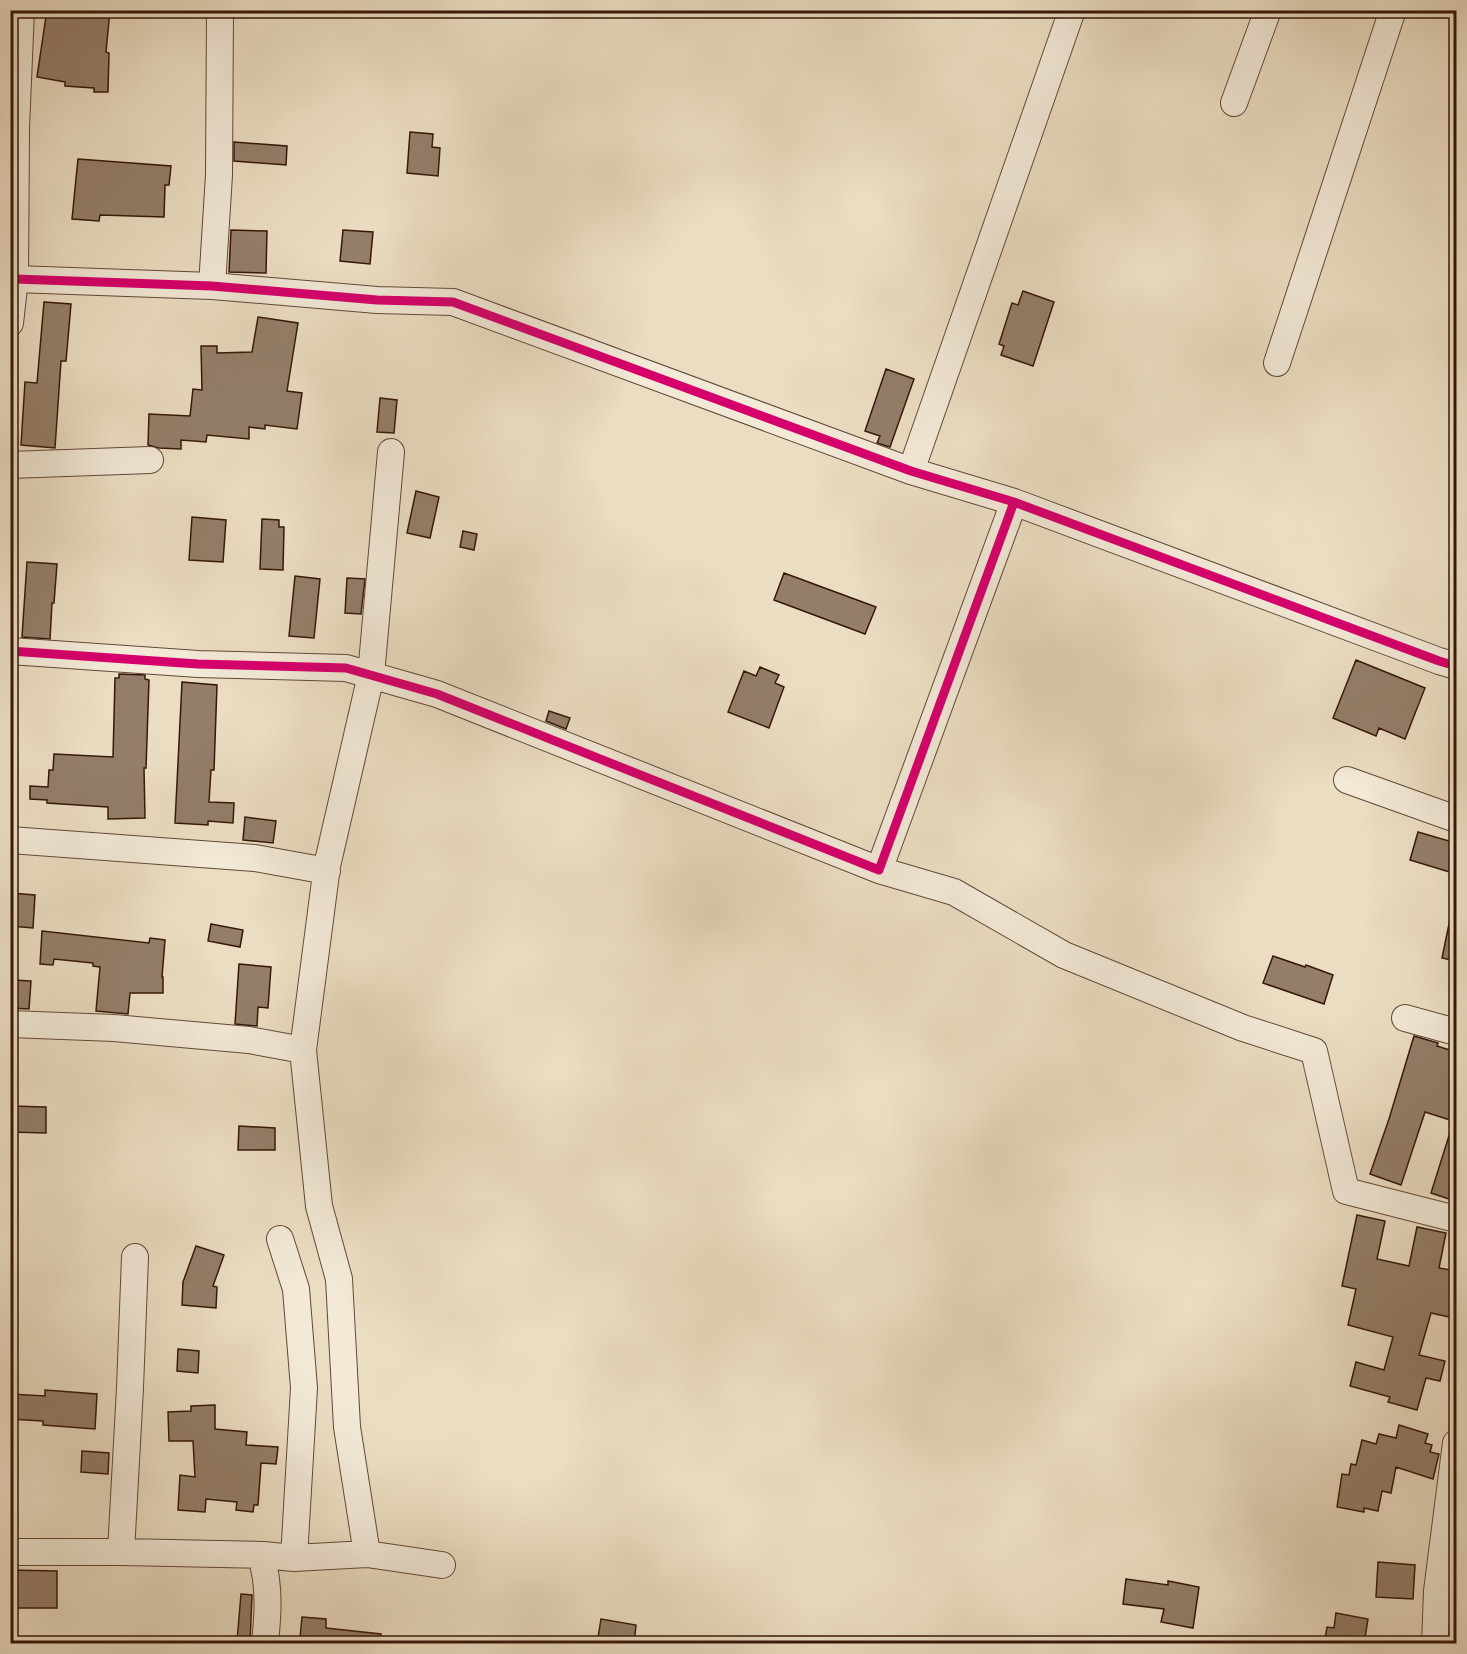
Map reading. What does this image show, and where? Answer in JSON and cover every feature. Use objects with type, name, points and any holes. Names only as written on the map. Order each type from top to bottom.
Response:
[{"type":"street","points":[[10,324],[15,279],[16,128],[21,10]]},
{"type":"street","points":[[212,286],[219,175],[220,10]]},
{"type":"street","points":[[911,471],[1072,10]]},
{"type":"street","points":[[1234,104],[1268,10]]},
{"type":"street","points":[[1277,363],[1393,10]]},
{"type":"street","points":[[15,279],[212,286],[377,300],[453,302],[911,471],[1014,502],[1456,666]]},
{"type":"street","points":[[367,1554],[347,1427],[339,1279],[319,1206],[303,1050],[327,871],[371,675],[391,452]]},
{"type":"street","points":[[10,465],[150,460]]},
{"type":"street","points":[[879,870],[1014,502]]},
{"type":"street","points":[[10,651],[198,664],[346,668],[437,694],[879,870],[954,892],[1064,956],[1243,1028],[1314,1051],[1346,1191],[1456,1219]]},
{"type":"street","points":[[1347,780],[1456,819]]},
{"type":"street","points":[[10,840],[255,858],[327,871]]},
{"type":"street","points":[[1405,1018],[1456,1032]]},
{"type":"street","points":[[10,1023],[114,1028],[249,1040],[303,1050]]},
{"type":"street","points":[[280,1239],[296,1289],[304,1388],[294,1558]]},
{"type":"street","points":[[121,1551],[135,1257]]},
{"type":"street","points":[[1435,1644],[1447,1613],[1437,1591],[1456,1443]]},
{"type":"street","points":[[10,1551],[121,1551],[294,1558],[367,1554],[442,1565]]},
{"type":"street","points":[[263,1555],[268,1610],[265,1644]]},
{"type":"building","points":[[47,10],[110,10],[106,52],[109,53],[108,92],[94,92],[94,88],[65,86],[65,82],[37,77]]},
{"type":"building","points":[[410,132],[433,134],[432,147],[440,148],[438,176],[407,173]]},
{"type":"building","points":[[234,142],[287,146],[286,165],[234,161]]},
{"type":"building","points":[[78,159],[171,166],[169,185],[165,185],[164,217],[100,215],[99,221],[72,219]]},
{"type":"building","points":[[231,230],[267,231],[266,273],[229,272]]},
{"type":"building","points":[[343,230],[373,232],[370,264],[340,261]]},
{"type":"building","points":[[1023,291],[1054,302],[1033,366],[1001,355],[1004,346],[999,344],[1012,303],[1018,305]]},
{"type":"building","points":[[44,302],[71,304],[66,361],[61,361],[55,448],[21,445],[25,382],[37,383]]},
{"type":"building","points":[[258,317],[298,323],[287,391],[302,393],[297,429],[265,425],[265,429],[249,427],[249,439],[207,435],[206,442],[181,440],[181,449],[148,445],[149,414],[190,416],[193,389],[202,390],[201,346],[217,346],[217,353],[252,352]]},
{"type":"building","points":[[886,369],[914,379],[890,447],[877,443],[880,436],[865,431]]},
{"type":"building","points":[[380,398],[397,400],[394,433],[377,432]]},
{"type":"building","points":[[416,491],[439,497],[430,538],[407,533]]},
{"type":"building","points":[[192,517],[226,520],[223,562],[189,560]]},
{"type":"building","points":[[262,519],[279,520],[279,527],[284,527],[283,570],[260,569]]},
{"type":"building","points":[[463,531],[477,534],[474,550],[460,547]]},
{"type":"building","points":[[27,562],[57,564],[50,639],[22,637]]},
{"type":"building","points":[[784,573],[876,607],[865,634],[774,600]]},
{"type":"building","points":[[295,576],[320,579],[314,638],[289,636]]},
{"type":"building","points":[[347,578],[365,579],[361,614],[345,613]]},
{"type":"building","points":[[1356,660],[1425,688],[1405,739],[1379,728],[1376,736],[1333,718]]},
{"type":"building","points":[[760,667],[779,675],[775,683],[784,687],[769,728],[728,712],[744,671],[756,676]]},
{"type":"building","points":[[119,674],[145,675],[145,679],[149,680],[146,768],[144,768],[145,818],[108,819],[108,807],[47,803],[47,800],[30,799],[30,786],[48,787],[49,770],[53,770],[54,754],[113,757],[115,678],[119,678]]},
{"type":"building","points":[[182,682],[217,685],[214,770],[211,770],[209,802],[234,803],[233,823],[208,821],[208,825],[175,823]]},
{"type":"building","points":[[549,711],[570,718],[566,729],[546,721]]},
{"type":"building","points":[[245,817],[276,821],[273,843],[243,840]]},
{"type":"building","points":[[1418,832],[1456,843],[1456,874],[1410,860]]},
{"type":"building","points":[[10,893],[35,895],[33,928],[10,926]]},
{"type":"building","points":[[1450,919],[1456,920],[1456,961],[1442,958]]},
{"type":"building","points":[[211,924],[243,930],[240,947],[208,941]]},
{"type":"building","points":[[42,931],[149,943],[150,938],[165,940],[163,993],[130,993],[128,1014],[96,1011],[100,967],[93,966],[93,963],[54,959],[53,965],[40,964]]},
{"type":"building","points":[[1273,956],[1333,975],[1324,1004],[1263,983]]},
{"type":"building","points":[[239,964],[271,967],[268,1008],[258,1007],[257,1026],[235,1024]]},
{"type":"building","points":[[12,980],[31,981],[29,1009],[10,1008]]},
{"type":"building","points":[[1414,1036],[1438,1043],[1437,1046],[1456,1052],[1456,1122],[1425,1112],[1401,1185],[1370,1174]]},
{"type":"building","points":[[10,1106],[46,1107],[46,1133],[10,1132]]},
{"type":"building","points":[[1453,1123],[1456,1123],[1456,1174],[1449,1199],[1431,1193]]},
{"type":"building","points":[[239,1126],[275,1128],[275,1150],[238,1150]]},
{"type":"building","points":[[1357,1215],[1385,1221],[1377,1259],[1409,1266],[1417,1227],[1446,1233],[1439,1268],[1456,1271],[1456,1308],[1454,1318],[1431,1313],[1419,1355],[1445,1361],[1440,1381],[1426,1378],[1417,1410],[1388,1402],[1390,1397],[1350,1386],[1356,1362],[1384,1370],[1393,1337],[1348,1325],[1356,1289],[1342,1286]]},
{"type":"building","points":[[196,1246],[224,1255],[213,1286],[217,1287],[216,1308],[182,1305],[183,1282]]},
{"type":"building","points":[[178,1349],[199,1351],[198,1373],[177,1371]]},
{"type":"building","points":[[45,1390],[97,1394],[95,1429],[43,1425],[43,1421],[10,1419],[10,1394],[45,1396]]},
{"type":"building","points":[[215,1405],[215,1429],[247,1432],[246,1445],[278,1447],[276,1464],[261,1463],[258,1505],[254,1505],[253,1512],[236,1510],[237,1502],[206,1499],[205,1512],[178,1510],[180,1475],[195,1477],[193,1441],[169,1441],[168,1412],[191,1411],[191,1406]]},
{"type":"building","points":[[1399,1425],[1428,1434],[1425,1443],[1432,1445],[1430,1452],[1439,1454],[1433,1479],[1396,1467],[1391,1493],[1382,1491],[1378,1511],[1364,1508],[1364,1512],[1337,1507],[1342,1474],[1349,1475],[1351,1464],[1356,1465],[1362,1440],[1376,1444],[1379,1434],[1396,1438]]},
{"type":"building","points":[[82,1451],[109,1453],[108,1474],[81,1472]]},
{"type":"building","points":[[1378,1562],[1415,1565],[1413,1599],[1376,1597]]},
{"type":"building","points":[[10,1570],[57,1571],[57,1608],[10,1608]]},
{"type":"building","points":[[1126,1579],[1168,1585],[1168,1581],[1199,1587],[1193,1628],[1161,1622],[1164,1609],[1123,1604]]},
{"type":"building","points":[[241,1594],[252,1595],[250,1643],[237,1641]]},
{"type":"building","points":[[1336,1613],[1368,1619],[1364,1644],[1324,1644],[1327,1627],[1334,1628]]},
{"type":"building","points":[[302,1617],[326,1619],[326,1628],[381,1634],[380,1644],[301,1644]]},
{"type":"building","points":[[601,1619],[636,1625],[634,1644],[597,1644]]},
{"type":"cycle path","points":[[15,279],[212,286],[377,300],[453,302],[911,471],[1014,502],[1456,666]]},
{"type":"cycle path","points":[[10,651],[198,664],[346,668],[437,694],[879,870],[1014,502]]}]
